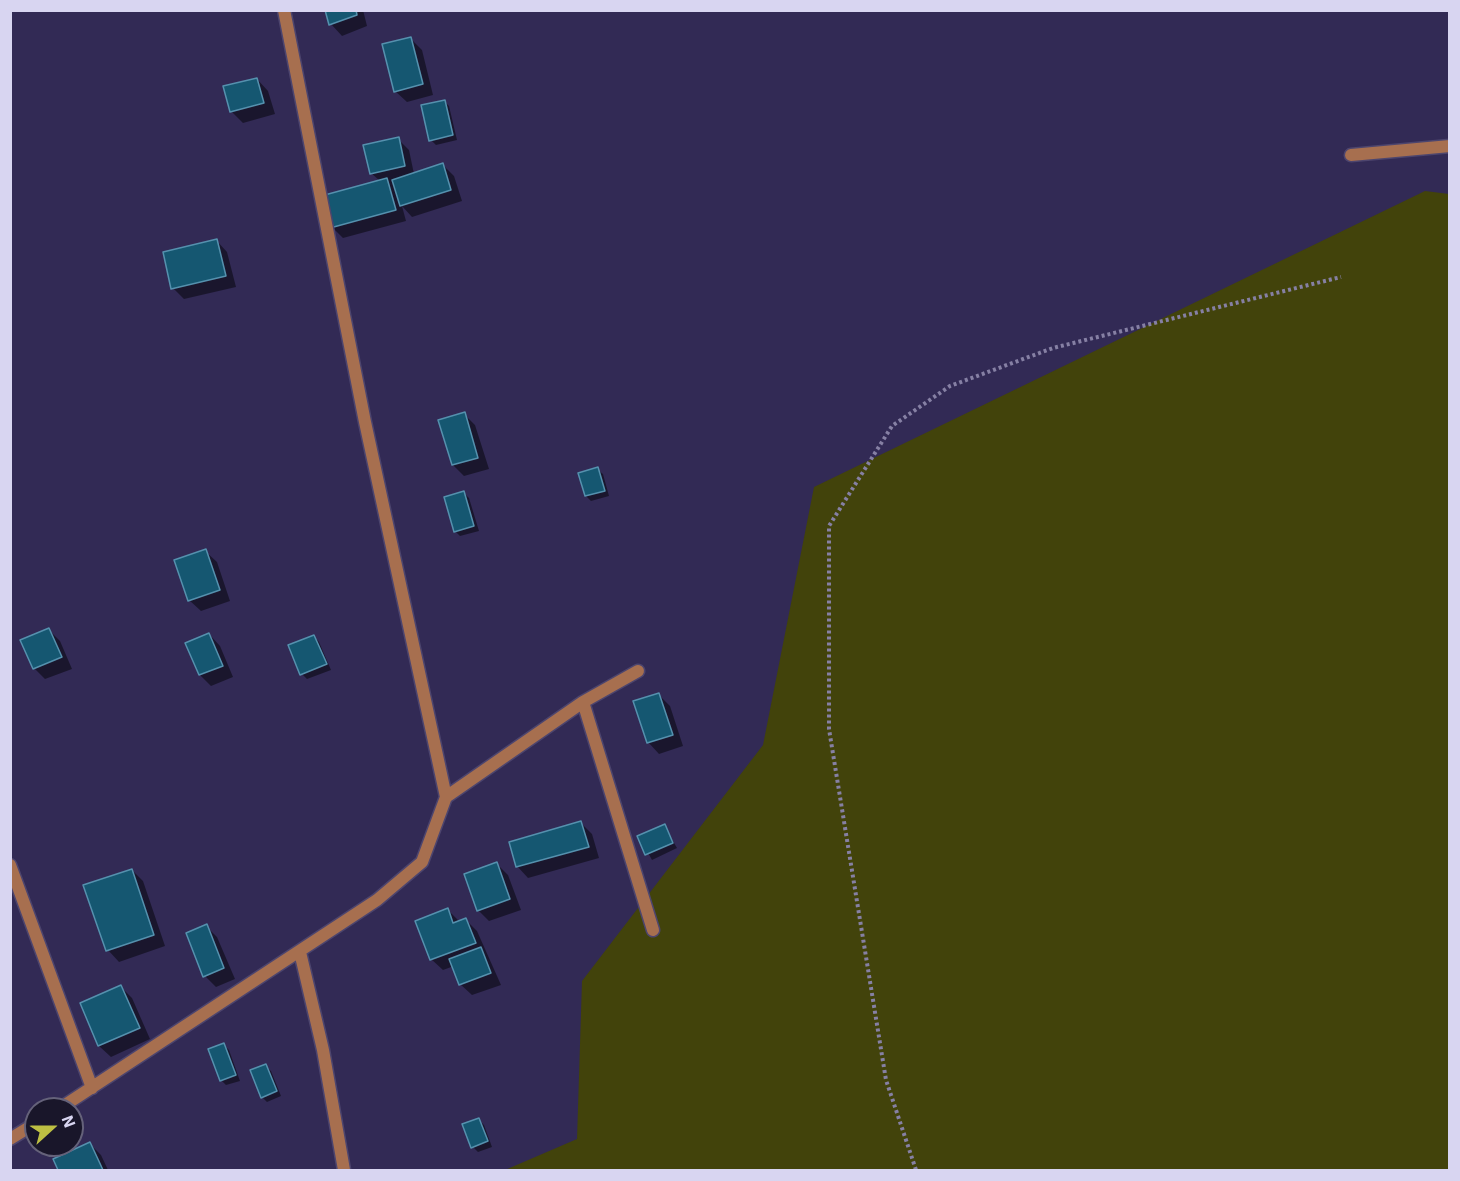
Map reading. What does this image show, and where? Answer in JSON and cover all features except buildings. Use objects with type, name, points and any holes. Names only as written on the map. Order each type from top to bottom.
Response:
[{"type":"street","points":[[78,1097],[377,900],[422,862],[446,796],[365,422],[284,10]]},
{"type":"street","points":[[1351,155],[1449,146]]},
{"type":"street","points":[[446,796],[583,702],[638,671]]},
{"type":"street","points":[[583,702],[653,930]]},
{"type":"street","points":[[10,865],[92,1088]]},
{"type":"street","points":[[300,952],[323,1050],[344,1170]]},
{"type":"street","points":[[10,1139],[24,1130]]},
{"type":"path","points":[[916,1170],[886,1080],[829,729],[829,526],[892,426],[950,386],[1053,348],[1341,277]]},
{"type":"shaded area","points":[[1425,191],[1449,194],[1449,1170],[505,1170],[577,1139],[582,981],[763,745],[814,487]]}]
